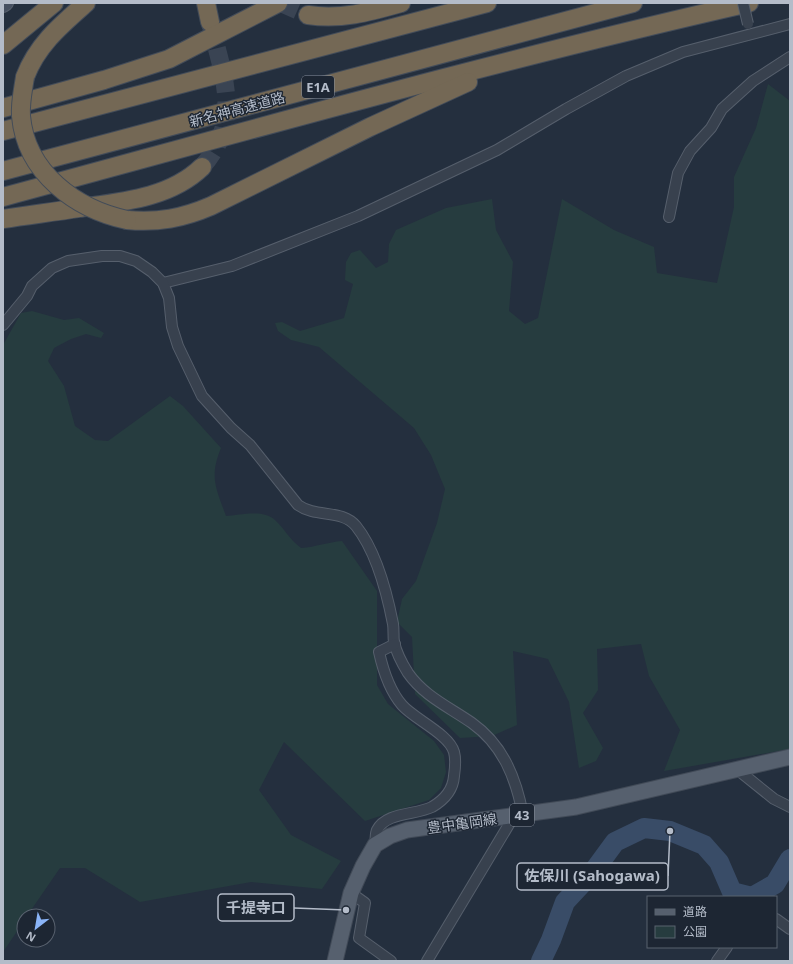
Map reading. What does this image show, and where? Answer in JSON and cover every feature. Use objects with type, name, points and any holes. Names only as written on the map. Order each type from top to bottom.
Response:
[{"type":"highway","points":[[3,45],[54,3]]},
{"type":"highway","points":[[86,3],[53,32],[40,48],[31,63],[25,77],[21,98],[21,111],[25,136],[33,155],[45,173],[59,188],[75,200],[107,216],[127,220],[147,222],[168,220],[189,215],[211,206],[442,93],[536,55]]},
{"type":"highway","points":[[206,3],[210,22]]},
{"type":"highway","points":[[3,108],[104,80],[169,59],[278,3]]},
{"type":"highway","points":[[308,14],[324,17],[356,15],[401,3]]},
{"type":"highway","points":[[3,131],[487,3]]},
{"type":"highway","name":"新名神高速道路","points":[[3,171],[634,3]]},
{"type":"highway","points":[[3,197],[415,86],[669,21],[749,3]]},
{"type":"highway","points":[[3,219],[110,204],[151,195],[180,184],[202,166]]},
{"type":"main road","name":"豊中亀岡線","points":[[375,845],[390,836],[407,830],[576,807],[738,770],[770,760],[790,757]]},
{"type":"main road","points":[[335,961],[351,893],[375,845]]},
{"type":"street","points":[[743,3],[751,35]]},
{"type":"street","points":[[163,283],[232,266],[358,216],[497,150],[566,109],[626,76],[683,52],[790,24]]},
{"type":"street","points":[[669,217],[678,174],[690,151],[711,128],[722,109],[753,81],[790,57]]},
{"type":"street","points":[[3,325],[16,311],[40,276],[68,260],[120,256],[136,261],[152,272],[163,283],[170,298],[172,327],[178,346],[202,396],[231,428],[250,445],[298,506],[305,511],[315,514],[341,516],[355,525],[365,540],[377,566],[393,624],[395,644],[408,672],[432,698],[473,723],[495,744],[506,760],[518,789],[519,815],[427,961]]},
{"type":"street","points":[[375,845],[376,831],[383,823],[399,816],[426,809],[438,803],[449,794],[454,779],[454,751],[445,739],[402,705],[386,676],[379,652],[395,644]]},
{"type":"street","points":[[738,770],[774,799],[790,807]]},
{"type":"street","points":[[351,893],[365,903],[360,938],[391,961]]},
{"type":"street","points":[[777,920],[790,929]]},
{"type":"street","points":[[717,961],[726,948]]},
{"type":"green space","points":[[768,84],[790,101],[790,749],[664,771],[680,730],[649,676],[641,644],[597,649],[598,690],[583,713],[603,748],[596,761],[579,768],[569,702],[548,659],[513,651],[517,725],[492,736],[460,738],[415,694],[412,637],[397,622],[402,599],[416,581],[437,523],[445,489],[431,455],[414,428],[319,347],[291,340],[278,331],[275,323],[282,322],[300,331],[344,318],[353,284],[345,280],[346,262],[351,253],[360,250],[376,268],[388,262],[389,244],[396,230],[446,208],[492,199],[496,230],[513,262],[509,311],[525,324],[538,318],[562,199],[614,230],[654,247],[657,273],[717,283],[734,207],[734,177],[756,128]]},
{"type":"green space","points":[[32,311],[64,320],[79,318],[104,333],[101,338],[86,334],[71,339],[54,348],[48,361],[64,386],[75,426],[95,440],[108,441],[170,396],[183,406],[221,448],[215,467],[215,482],[226,516],[258,514],[270,517],[278,523],[301,548],[342,541],[377,591],[377,685],[388,704],[434,741],[444,755],[446,772],[441,788],[429,800],[365,821],[284,742],[259,790],[291,835],[341,861],[322,889],[251,882],[140,902],[85,868],[60,868],[32,908],[16,908],[16,933],[3,952],[3,345],[21,313]]},
{"type":"waterway","points":[[541,961],[551,940],[565,902],[593,872],[615,842],[644,828],[670,831],[704,845],[719,862],[732,892],[748,896]]},
{"type":"waterway","points":[[754,896],[775,884],[790,859]]},
{"type":"tunnel","points":[[281,3],[308,15]]},
{"type":"tunnel","points":[[202,167],[215,149],[222,132],[226,115],[224,79],[210,22]]},
{"type":"place","name":"佐保川 (Sahogawa)","points":[[670,831]]},
{"type":"place","name":"千提寺口","points":[[346,910]]}]
